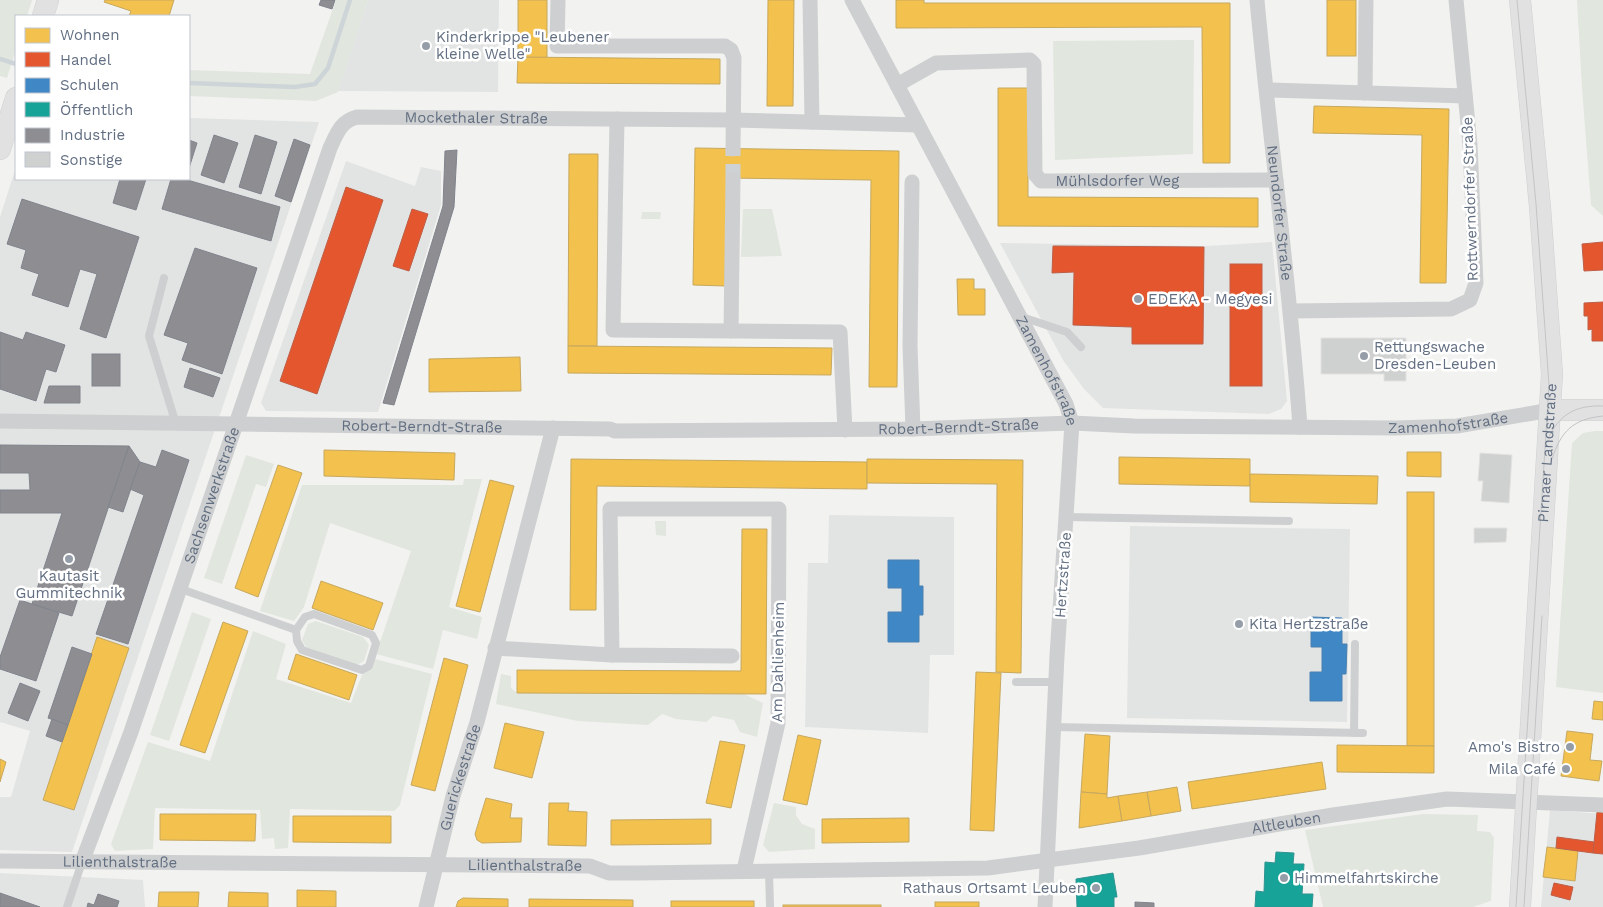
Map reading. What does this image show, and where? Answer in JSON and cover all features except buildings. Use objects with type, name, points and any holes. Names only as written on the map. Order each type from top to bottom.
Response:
[{"type":"street","points":[[43,15],[48,0]]},
{"type":"street","points":[[558,0],[557,46],[725,46],[730,50],[734,58],[733,149]]},
{"type":"street","points":[[810,0],[812,122]]},
{"type":"street","name":"Zamenhofstraße","points":[[852,0],[1066,404],[1072,423],[1134,426],[1396,428],[1457,426],[1551,410]]},
{"type":"street","name":"Neundorfer Straße","points":[[1257,0],[1292,311],[1300,426]]},
{"type":"street","points":[[1364,93],[1366,0]]},
{"type":"street","name":"Rottwerndorfer Straße","points":[[1292,311],[1451,309],[1470,300],[1476,283],[1466,96],[1456,0]]},
{"type":"street","name":"Pirnaer Landstraße","points":[[1520,0],[1550,340],[1551,410],[1520,907]]},
{"type":"street","name":"Mühlsdorfer Weg","points":[[897,84],[936,63],[1030,60],[1034,64],[1035,174],[1041,181],[1276,180]]},
{"type":"street","name":"Rottwerndorfer Straße","points":[[1267,90],[1466,96]]},
{"type":"street","points":[[0,149],[15,101]]},
{"type":"street","name":"Mockethaler Straße","points":[[340,128],[347,120],[357,117],[732,120],[918,124]]},
{"type":"street","points":[[617,119],[613,330],[840,332],[845,430]]},
{"type":"street","name":"Sachsenwerkstraße","points":[[82,862],[132,732],[330,148],[340,128]]},
{"type":"street","points":[[731,331],[732,179]]},
{"type":"street","points":[[912,182],[910,346],[913,430]]},
{"type":"street","points":[[1551,410],[1603,410]]},
{"type":"street","name":"Robert-Berndt-Straße","points":[[0,421],[610,428],[615,431],[913,430],[1072,423]]},
{"type":"street","name":"Hertzstraße","points":[[1045,907],[1056,682],[1072,423]]},
{"type":"street","name":"Guerickestraße","points":[[426,907],[453,796],[477,722],[553,428]]},
{"type":"street","name":"Am Dahlienheim","points":[[612,655],[610,509],[779,509],[778,723],[744,870]]},
{"type":"street","points":[[496,648],[612,655],[732,656]]},
{"type":"street","name":"Altleuben","points":[[1048,860],[1139,848],[1398,805],[1447,799],[1603,805]]},
{"type":"street","name":"Lilienthalstraße","points":[[0,861],[590,866],[609,872],[932,870],[988,868],[1048,860]]},
{"type":"lane","points":[[164,278],[149,336],[176,424]]},
{"type":"lane","points":[[1020,316],[1067,332],[1081,347]]},
{"type":"lane","points":[[1067,518],[1288,520]]},
{"type":"lane","points":[[181,589],[296,630]]},
{"type":"lane","points":[[314,614],[372,635],[376,642],[369,666],[362,670],[302,650],[297,641],[296,630],[305,617],[314,614]]},
{"type":"lane","points":[[1354,732],[1355,644]]},
{"type":"lane","points":[[1016,682],[1056,682]]},
{"type":"lane","points":[[1054,727],[1363,733]]},
{"type":"lane","points":[[68,907],[82,862]]},
{"type":"lane","points":[[769,871],[770,907]]},
{"type":"shaded area","points":[[0,0],[32,0],[27,15],[15,15],[15,52],[7,78],[0,76]]},
{"type":"shaded area","points":[[336,0],[368,0],[338,92],[316,101],[190,96],[190,70],[310,74]]},
{"type":"shaded area","name":"Kinderkrippe \"Leubener kleine Welle\"","points":[[368,0],[499,0],[498,92],[338,91]]},
{"type":"shaded area","points":[[1577,0],[1603,0],[1603,216],[1591,205]]},
{"type":"shaded area","points":[[1194,40],[1193,154],[1055,160],[1053,41]]},
{"type":"shaded area","points":[[190,118],[319,122],[72,852],[0,850],[0,797],[11,797],[30,731],[0,722],[0,217],[15,170],[15,180],[190,180]]},
{"type":"shaded area","points":[[346,161],[415,186],[421,167],[441,171],[441,205],[378,412],[266,411],[261,403]]},
{"type":"shaded area","points":[[743,209],[772,209],[782,256],[741,257]]},
{"type":"shaded area","points":[[642,212],[661,212],[660,219],[641,219]]},
{"type":"shaded area","points":[[1272,242],[1287,401],[1281,409],[1269,414],[1103,408],[1084,389],[1063,360],[1000,243],[1207,246]]},
{"type":"shaded area","points":[[1603,431],[1603,693],[1556,687],[1572,443],[1583,433]]},
{"type":"shaded area","points":[[246,455],[274,464],[266,487],[256,484],[222,584],[204,578]]},
{"type":"shaded area","points":[[464,479],[482,479],[449,607],[482,617],[477,639],[443,630],[433,669],[376,654],[411,551],[330,523],[304,607],[294,621],[260,611],[302,485],[463,485]]},
{"type":"shaded area","points":[[829,515],[954,517],[954,655],[930,655],[928,733],[805,727],[808,563],[828,563]]},
{"type":"shaded area","points":[[655,521],[666,521],[666,536],[656,535]]},
{"type":"shaded area","name":"Kita Hertzstraße","points":[[1130,526],[1350,529],[1347,722],[1127,718]]},
{"type":"shaded area","points":[[192,612],[211,619],[169,741],[150,735]]},
{"type":"shaded area","points":[[316,621],[363,637],[369,645],[364,661],[357,665],[306,647],[302,640],[308,624]]},
{"type":"shaded area","points":[[253,631],[286,644],[276,679],[351,703],[362,675],[373,668],[375,659],[432,674],[400,805],[394,811],[290,809],[288,848],[275,849],[274,838],[262,839],[260,810],[155,808],[153,849],[115,851],[111,844],[148,742],[210,761]]},
{"type":"shaded area","points":[[501,674],[511,676],[511,688],[517,693],[744,694],[763,703],[757,737],[740,732],[734,720],[713,716],[706,722],[676,719],[662,714],[648,725],[578,721],[496,704]]},
{"type":"shaded area","points":[[774,803],[796,807],[796,815],[802,824],[815,829],[815,849],[769,852],[763,845]]},
{"type":"shaded area","points":[[1550,810],[1603,814],[1603,907],[1541,907]]},
{"type":"shaded area","points":[[1423,814],[1478,815],[1477,831],[1490,832],[1494,838],[1491,901],[1473,907],[1323,907],[1305,830]]},
{"type":"shaded area","points":[[0,873],[143,880],[145,907],[0,907]]},
{"type":"waterway","points":[[190,83],[295,87],[315,84],[328,68],[350,0]]},
{"type":"waterway","points":[[0,59],[15,64]]},
{"type":"tunnel","points":[[733,149],[733,179]]},
{"type":"tram line","points":[[1516,907],[1549,385],[1536,204],[1517,0]]},
{"type":"tram line","points":[[1548,439],[1552,430],[1563,417],[1577,409],[1603,406]]},
{"type":"tram line","points":[[1552,459],[1564,434],[1570,428],[1584,420],[1603,416]]},
{"type":"tram line","points":[[1524,907],[1542,616]]},
{"type":"place","name":"Kinderkrippe \"Leubener kleine Welle\"","points":[[426,46]]},
{"type":"place","name":"EDEKA - Megyesi","points":[[1138,299]]},
{"type":"place","name":"Rettungswache Dresden-Leuben","points":[[1364,356]]},
{"type":"place","name":"Kautasit Gummitechnik","points":[[69,559]]},
{"type":"place","name":"Kita Hertzstraße","points":[[1239,624]]},
{"type":"place","name":"Amo's Bistro","points":[[1570,747]]},
{"type":"place","name":"Mila Café","points":[[1566,769]]},
{"type":"place","name":"Himmelfahrtskirche","points":[[1284,878]]},
{"type":"place","name":"Rathaus Ortsamt Leuben","points":[[1096,888]]}]
